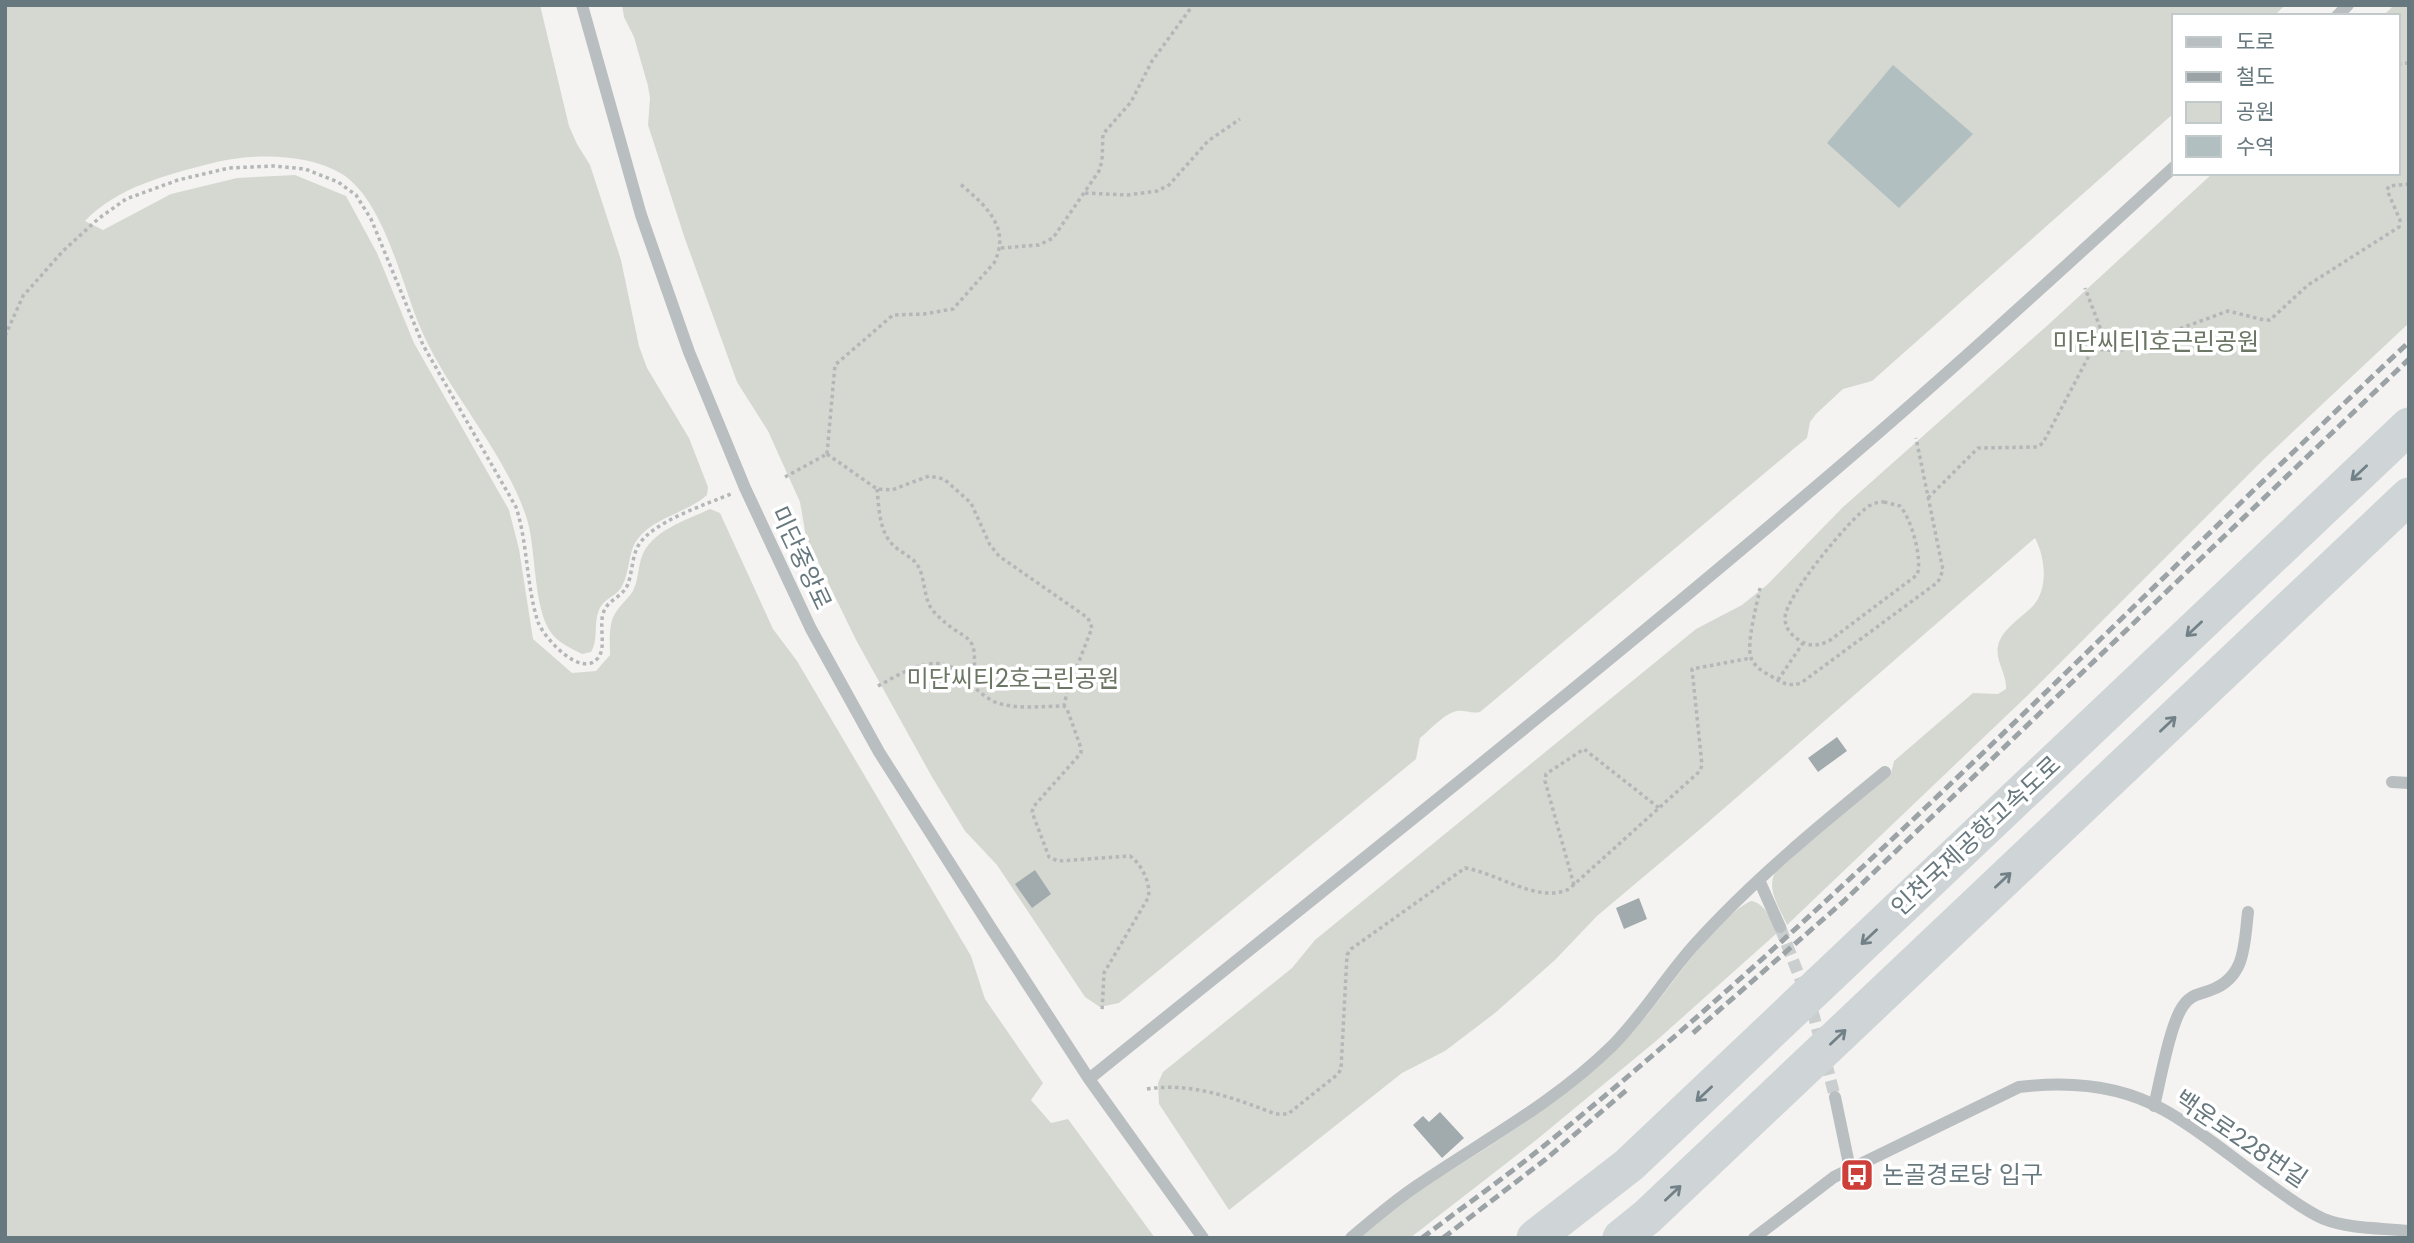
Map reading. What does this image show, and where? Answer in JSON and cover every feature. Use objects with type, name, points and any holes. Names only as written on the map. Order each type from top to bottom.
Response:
[{"type":"highway","name":"인천국제공항고속도로","points":[[1535,1238],[1629,1165],[2409,426]]},
{"type":"highway","name":"인천국제공항고속도로","points":[[1621,1238],[1647,1217],[2409,496]]},
{"type":"street","name":"미단중앙로","points":[[582,5],[641,215],[689,352],[745,488],[811,629],[879,752],[1089,1079],[1203,1238]]},
{"type":"street","points":[[1089,1079],[1503,746],[1810,492],[1895,419],[2172,169]]},
{"type":"street","points":[[1351,1238],[1415,1187],[1534,1111],[1612,1046],[1646,1008],[1695,944],[1759,880],[1885,772]]},
{"type":"street","points":[[2392,782],[2409,783]]},
{"type":"street","points":[[1759,880],[1780,927]]},
{"type":"street","points":[[2154,1106],[2181,1008],[2193,995],[2224,984],[2238,971],[2248,912]]},
{"type":"street","name":"백운로228번길","points":[[1754,1238],[1834,1177],[2018,1087],[2052,1083],[2082,1084],[2130,1096],[2164,1109],[2276,1189],[2324,1219],[2356,1226],[2409,1231]]},
{"type":"street","points":[[1835,1097],[1850,1169]]},
{"type":"path","points":[[1001,248],[1046,243],[1053,238],[1101,166],[1103,134],[1131,102],[1146,71],[1193,5]]},
{"type":"path","points":[[1084,193],[1127,195],[1157,191],[1169,185],[1209,141],[1240,119]]},
{"type":"path","points":[[5,337],[23,296],[63,251],[98,219],[126,199],[178,180],[229,168],[274,166],[305,169],[338,182],[356,195],[371,219],[424,345],[516,507],[523,529],[534,609],[539,626],[548,640],[576,663],[587,665],[598,658],[602,646],[602,615],[607,604],[619,597],[628,586],[637,547],[647,534],[668,521],[745,488]]},
{"type":"path","points":[[827,454],[835,365],[893,315],[953,309],[994,263],[1001,248],[997,226],[989,212],[959,183]]},
{"type":"path","points":[[2093,349],[2119,351],[2228,311],[2270,320],[2308,285],[2399,227],[2400,220],[2387,190],[2389,186],[2409,184]]},
{"type":"path","points":[[1928,498],[1978,447],[2040,446],[2101,330],[2085,288]]},
{"type":"path","points":[[1760,588],[1750,646],[1751,658],[1760,670],[1787,685],[1801,683],[1938,582],[1942,570],[1916,438]]},
{"type":"path","points":[[785,477],[827,454]]},
{"type":"path","points":[[827,454],[877,489],[892,490],[929,476],[944,479],[971,503],[990,545],[999,556],[1088,618],[1092,628],[1067,692],[1065,706],[1081,753],[1034,806],[1032,812],[1049,857],[1058,861],[1130,856],[1136,861],[1150,888],[1148,898],[1104,973],[1102,1011]]},
{"type":"path","points":[[877,489],[882,526],[887,538],[894,547],[917,562],[929,604],[934,612],[972,642],[976,658],[973,685]]},
{"type":"path","points":[[1884,502],[1900,506],[1908,518],[1915,543],[1919,565],[1917,575],[1829,641],[1816,645],[1803,643],[1788,631],[1785,618],[1790,602],[1812,570],[1831,545],[1867,507],[1884,502]]},
{"type":"path","points":[[1778,680],[1803,643]]},
{"type":"path","points":[[1147,1089],[1179,1086],[1195,1088],[1276,1114],[1288,1114],[1338,1074],[1340,1069],[1347,955],[1351,949],[1465,868],[1543,893],[1561,893],[1574,885],[1700,771],[1702,765],[1692,669],[1751,658]]},
{"type":"path","points":[[878,687],[908,670],[934,664],[955,668],[992,701],[1006,705],[1065,706]]},
{"type":"path","points":[[1574,885],[1545,782],[1546,774],[1584,749],[1659,808]]},
{"type":"green space","points":[[5,5],[540,5],[569,126],[590,165],[621,260],[639,346],[647,368],[689,438],[708,487],[707,495],[699,501],[649,528],[637,540],[621,588],[603,603],[599,610],[591,652],[582,654],[562,643],[552,634],[546,623],[538,594],[529,529],[516,491],[432,351],[420,327],[380,222],[357,186],[342,174],[313,162],[279,157],[228,160],[144,183],[112,199],[85,221],[103,230],[171,194],[237,178],[295,175],[346,196],[377,253],[414,343],[509,510],[519,549],[533,639],[572,673],[596,671],[610,655],[613,616],[633,591],[641,559],[652,541],[670,528],[710,509],[720,513],[773,629],[797,661],[971,956],[985,999],[1043,1083],[1031,1100],[1051,1123],[1068,1119],[1155,1238],[5,1238]]},
{"type":"green space","name":"미단씨티2호근린공원","points":[[622,5],[2285,5],[2276,14],[2172,14],[2172,115],[1872,381],[1843,389],[1810,422],[1807,438],[1480,712],[1457,711],[1443,718],[1420,738],[1416,759],[1119,1003],[1100,1007],[1085,997],[997,865],[965,831],[856,640],[806,537],[800,502],[768,431],[737,382],[685,239],[648,125],[648,86],[634,37],[624,17]]},
{"type":"green space","name":"미단씨티1호근린공원","points":[[2394,5],[2409,5],[2409,323],[2264,459],[2027,696],[1787,925],[1773,891],[1776,871],[1891,773],[1894,761],[1973,693],[1998,694],[2006,689],[1998,655],[1999,642],[2009,627],[2033,606],[2043,582],[2043,563],[2035,538],[1597,916],[1555,960],[1495,1013],[1445,1051],[1402,1073],[1229,1210],[1159,1104],[1158,1083],[1163,1072],[1292,968],[1315,940],[1696,629],[1742,605],[1768,584],[1842,508],[2049,324],[2211,175],[2400,175],[2400,14],[2385,14]]},
{"type":"green space","points":[[1751,901],[1761,905],[1777,933],[1656,1041],[1535,1141],[1410,1238],[1358,1238],[1418,1192],[1552,1103],[1605,1060],[1629,1036],[1711,935],[1725,920]]},
{"type":"water","points":[[1893,65],[1973,134],[1899,208],[1827,143]]},
{"type":"building","points":[[1837,737],[1847,751],[1818,772],[1808,758]]},
{"type":"building","points":[[1035,870],[1051,894],[1032,908],[1015,884]]},
{"type":"building","points":[[1639,898],[1647,919],[1624,929],[1616,908]]},
{"type":"building","points":[[1440,1112],[1464,1138],[1442,1158],[1413,1125],[1423,1116],[1429,1122]]},
{"type":"tunnel","points":[[1780,927],[1812,1009],[1835,1097]]},
{"type":"railway","points":[[1422,1238],[1540,1149],[1654,1054],[1765,956],[1982,754],[2409,342]]},
{"type":"railway","points":[[1693,1033],[1844,901],[2409,359]]},
{"type":"railway","points":[[1443,1238],[1546,1159],[1629,1088]]},
{"type":"place","name":"논골경로당 입구","points":[[1857,1175]]}]
